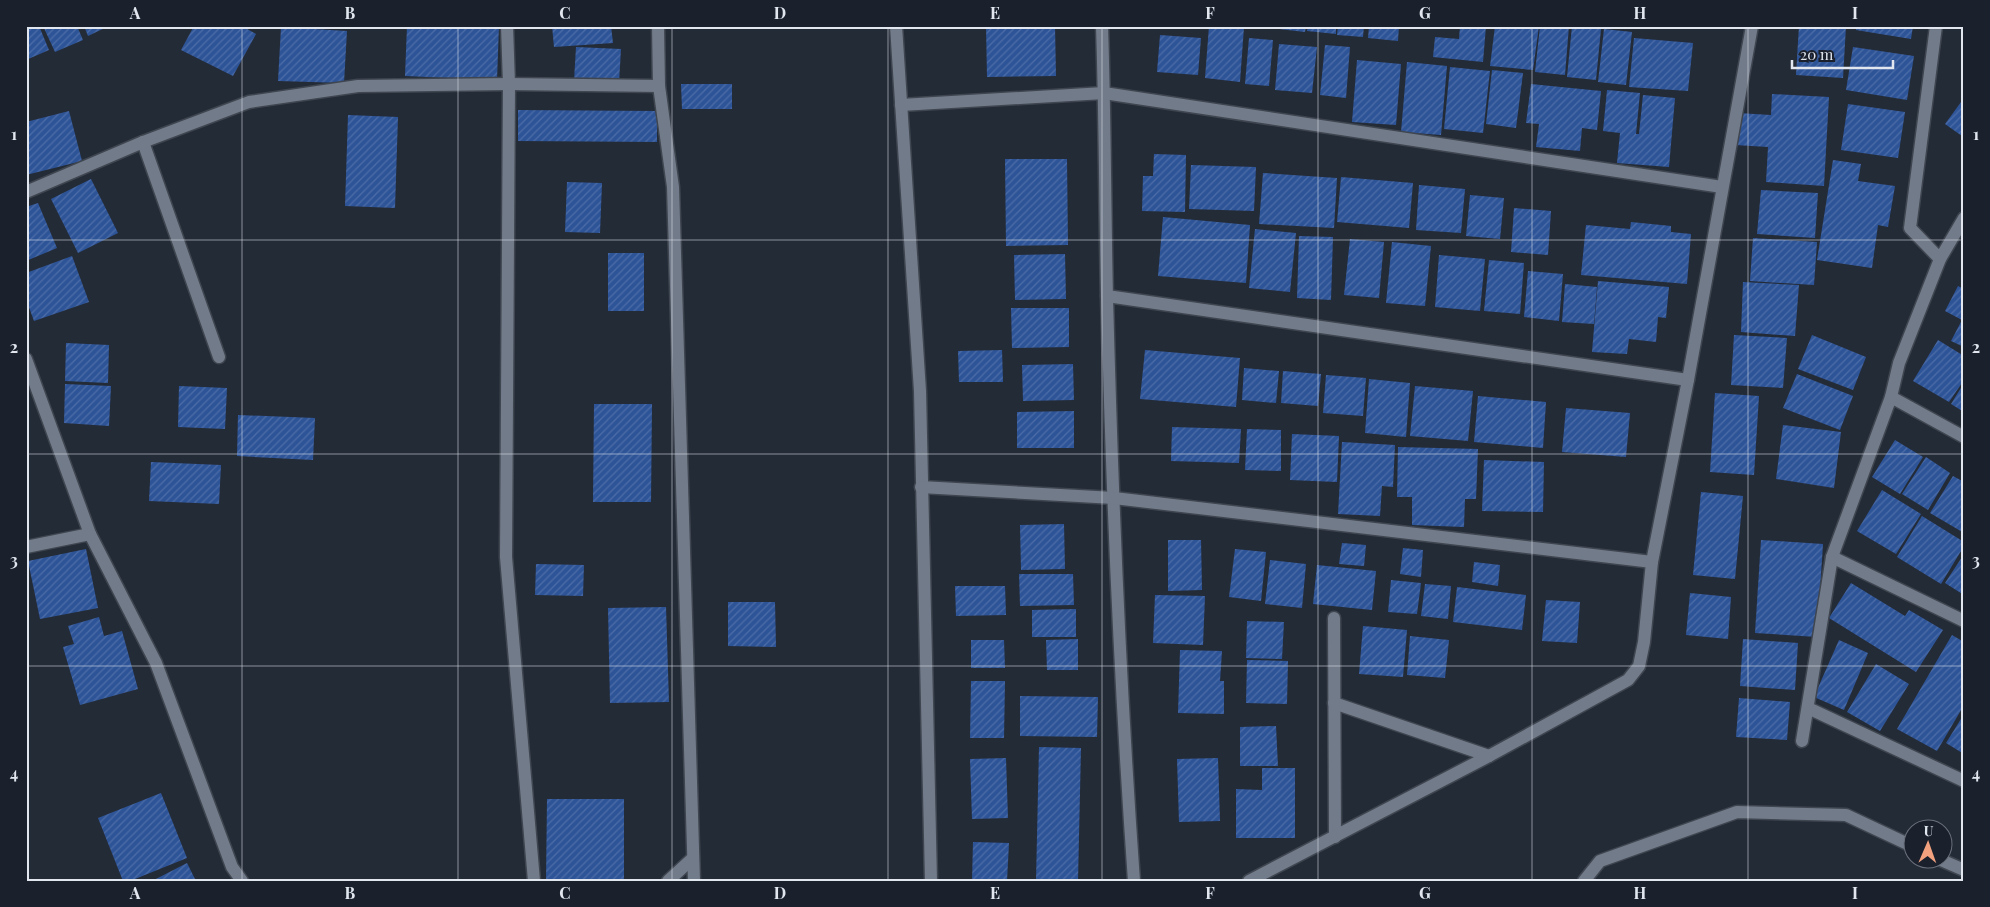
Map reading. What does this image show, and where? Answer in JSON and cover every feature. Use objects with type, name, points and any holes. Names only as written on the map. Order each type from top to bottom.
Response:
[{"type":"street","points":[[507,26],[509,84],[506,557],[534,881]]},
{"type":"street","points":[[658,26],[660,86],[673,187],[694,881]]},
{"type":"street","points":[[896,26],[920,391],[931,881]]},
{"type":"street","points":[[1102,26],[1107,296],[1114,498],[1123,726],[1134,881]]},
{"type":"street","points":[[1249,881],[1489,756],[1628,680],[1639,666],[1644,642],[1652,562],[1688,380],[1752,26]]},
{"type":"street","points":[[1936,26],[1910,228],[1940,259]]},
{"type":"street","points":[[26,192],[143,142],[249,102],[358,86],[509,84],[660,86]]},
{"type":"street","points":[[901,105],[1104,93],[1722,187]]},
{"type":"street","points":[[143,142],[219,356]]},
{"type":"street","points":[[1802,741],[1832,557],[1891,397],[1899,363],[1940,259],[1964,218]]},
{"type":"street","points":[[1107,296],[1688,380]]},
{"type":"street","points":[[26,359],[90,534],[156,664],[232,867],[242,881]]},
{"type":"street","points":[[1891,397],[1964,437]]},
{"type":"street","points":[[921,487],[1114,498],[1652,562]]},
{"type":"street","points":[[26,547],[90,534]]},
{"type":"street","points":[[1832,557],[1964,621]]},
{"type":"street","points":[[1334,618],[1335,837]]},
{"type":"street","points":[[1334,703],[1489,756]]},
{"type":"street","points":[[1808,708],[1964,781]]},
{"type":"street","points":[[1584,881],[1600,861],[1737,812],[1846,816],[1902,841]]},
{"type":"street","points":[[668,881],[693,858]]},
{"type":"street","points":[[1952,865],[1964,870]]},
{"type":"building","points":[[26,26],[39,26],[49,50],[26,60]]},
{"type":"building","points":[[43,26],[77,26],[83,40],[55,52]]},
{"type":"building","points":[[84,26],[109,26],[88,36]]},
{"type":"building","points":[[194,26],[242,26],[256,34],[233,76],[181,50]]},
{"type":"building","points":[[407,26],[499,26],[497,80],[405,76]]},
{"type":"building","points":[[552,26],[611,26],[613,43],[554,47]]},
{"type":"building","points":[[986,26],[1055,26],[1056,76],[987,77]]},
{"type":"building","points":[[1209,26],[1244,27],[1240,82],[1205,78]]},
{"type":"building","points":[[1279,26],[1306,26],[1305,32],[1279,29]]},
{"type":"building","points":[[1308,26],[1336,26],[1336,34],[1307,31]]},
{"type":"building","points":[[1338,26],[1364,26],[1363,37],[1337,35]]},
{"type":"building","points":[[1369,26],[1399,26],[1398,41],[1368,38]]},
{"type":"building","points":[[1460,26],[1486,26],[1483,62],[1433,57],[1435,37],[1459,39]]},
{"type":"building","points":[[1495,26],[1539,26],[1533,70],[1490,66]]},
{"type":"building","points":[[1540,26],[1569,26],[1565,75],[1535,72]]},
{"type":"building","points":[[1572,26],[1601,29],[1596,80],[1567,77]]},
{"type":"building","points":[[1799,26],[1846,26],[1843,78],[1796,75]]},
{"type":"building","points":[[1856,26],[1913,26],[1911,39],[1856,30]]},
{"type":"building","points":[[281,27],[347,31],[344,83],[278,81]]},
{"type":"building","points":[[1604,29],[1632,32],[1626,85],[1598,82]]},
{"type":"building","points":[[1160,35],[1201,38],[1198,75],[1157,72]]},
{"type":"building","points":[[1249,38],[1273,40],[1269,86],[1245,84]]},
{"type":"building","points":[[1634,38],[1693,43],[1688,91],[1629,87]]},
{"type":"building","points":[[1279,44],[1317,47],[1312,93],[1275,90]]},
{"type":"building","points":[[1325,45],[1350,47],[1346,98],[1320,95]]},
{"type":"building","points":[[576,47],[621,49],[619,83],[574,81]]},
{"type":"building","points":[[1853,47],[1914,56],[1907,100],[1846,90]]},
{"type":"building","points":[[1357,60],[1401,64],[1396,125],[1352,122]]},
{"type":"building","points":[[1407,62],[1447,66],[1441,135],[1401,132]]},
{"type":"building","points":[[1450,67],[1490,71],[1483,133],[1444,129]]},
{"type":"building","points":[[1492,70],[1523,73],[1516,128],[1486,124]]},
{"type":"building","points":[[681,84],[732,84],[732,109],[682,109]]},
{"type":"building","points":[[1531,84],[1601,91],[1597,130],[1582,128],[1580,151],[1536,147],[1539,124],[1526,123]]},
{"type":"building","points":[[1607,90],[1640,93],[1636,134],[1639,134],[1643,95],[1675,98],[1669,167],[1617,163],[1620,133],[1603,131]]},
{"type":"building","points":[[1772,94],[1829,97],[1824,186],[1766,182],[1768,147],[1735,145],[1738,113],[1771,115]]},
{"type":"building","points":[[1964,98],[1964,132],[1962,136],[1945,124]]},
{"type":"building","points":[[1848,104],[1905,112],[1898,158],[1841,150]]},
{"type":"building","points":[[518,110],[657,111],[657,142],[518,141]]},
{"type":"building","points":[[69,111],[82,161],[26,175],[26,122]]},
{"type":"building","points":[[348,115],[398,117],[395,208],[345,206]]},
{"type":"building","points":[[1154,154],[1186,155],[1185,212],[1142,211],[1143,176],[1153,176]]},
{"type":"building","points":[[1005,159],[1067,159],[1068,245],[1006,246]]},
{"type":"building","points":[[1833,160],[1861,164],[1858,181],[1895,186],[1888,227],[1878,225],[1872,268],[1817,260]]},
{"type":"building","points":[[1191,165],[1256,167],[1254,211],[1189,209]]},
{"type":"building","points":[[1263,173],[1337,178],[1334,228],[1259,224]]},
{"type":"building","points":[[1341,177],[1413,183],[1409,228],[1337,222]]},
{"type":"building","points":[[91,179],[118,233],[78,253],[51,199]]},
{"type":"building","points":[[567,182],[602,183],[600,233],[565,232]]},
{"type":"building","points":[[1419,185],[1465,189],[1461,233],[1416,230]]},
{"type":"building","points":[[1761,190],[1818,193],[1815,238],[1757,234]]},
{"type":"building","points":[[1470,195],[1504,198],[1500,239],[1466,236]]},
{"type":"building","points":[[38,203],[57,248],[26,261],[26,207]]},
{"type":"building","points":[[1514,208],[1551,211],[1548,255],[1511,252]]},
{"type":"building","points":[[1163,217],[1250,225],[1246,283],[1158,276]]},
{"type":"building","points":[[1631,222],[1671,226],[1671,232],[1691,234],[1687,284],[1581,275],[1586,225],[1630,229]]},
{"type":"building","points":[[1255,229],[1296,233],[1290,292],[1249,288]]},
{"type":"building","points":[[1299,236],[1333,237],[1331,300],[1297,298]]},
{"type":"building","points":[[1753,238],[1817,242],[1814,285],[1750,281]]},
{"type":"building","points":[[1350,239],[1384,242],[1379,298],[1344,295]]},
{"type":"building","points":[[1392,242],[1431,246],[1425,306],[1386,303]]},
{"type":"building","points":[[608,253],[644,253],[644,311],[608,311]]},
{"type":"building","points":[[1065,254],[1066,299],[1015,300],[1014,255]]},
{"type":"building","points":[[1439,255],[1485,259],[1480,311],[1435,307]]},
{"type":"building","points":[[72,256],[89,302],[34,321],[26,299],[26,273]]},
{"type":"building","points":[[1489,260],[1524,263],[1520,314],[1484,311]]},
{"type":"building","points":[[1528,271],[1563,274],[1559,321],[1524,317]]},
{"type":"building","points":[[1598,281],[1669,287],[1666,318],[1658,317],[1656,342],[1629,339],[1627,354],[1592,352]]},
{"type":"building","points":[[1743,282],[1799,285],[1795,336],[1741,332]]},
{"type":"building","points":[[1565,284],[1597,287],[1594,324],[1562,322]]},
{"type":"building","points":[[1958,286],[1964,289],[1964,347],[1951,341],[1962,320],[1945,311]]},
{"type":"building","points":[[1011,308],[1069,308],[1069,347],[1012,348]]},
{"type":"building","points":[[1734,335],[1787,338],[1783,388],[1731,385]]},
{"type":"building","points":[[1812,335],[1866,357],[1853,390],[1798,369]]},
{"type":"building","points":[[1938,340],[1964,356],[1964,380],[1949,402],[1913,381]]},
{"type":"building","points":[[66,343],[109,345],[108,383],[65,381]]},
{"type":"building","points":[[1002,350],[1003,382],[959,382],[958,351]]},
{"type":"building","points":[[1145,350],[1240,358],[1236,407],[1140,399]]},
{"type":"building","points":[[1073,364],[1074,400],[1023,401],[1022,365]]},
{"type":"building","points":[[1244,368],[1279,371],[1276,403],[1242,400]]},
{"type":"building","points":[[1283,371],[1321,374],[1318,406],[1281,403]]},
{"type":"building","points":[[1797,374],[1853,396],[1840,430],[1783,408]]},
{"type":"building","points":[[1326,375],[1366,378],[1363,416],[1323,413]]},
{"type":"building","points":[[1369,379],[1410,383],[1406,437],[1365,433]]},
{"type":"building","points":[[1964,383],[1964,412],[1951,404]]},
{"type":"building","points":[[65,384],[111,386],[109,426],[64,423]]},
{"type":"building","points":[[179,386],[227,388],[225,429],[178,427]]},
{"type":"building","points":[[1415,386],[1473,391],[1468,441],[1410,436]]},
{"type":"building","points":[[1715,393],[1759,396],[1754,475],[1710,472]]},
{"type":"building","points":[[1478,396],[1546,402],[1543,448],[1474,442]]},
{"type":"building","points":[[594,404],[652,404],[651,502],[593,502]]},
{"type":"building","points":[[1566,408],[1630,413],[1626,457],[1562,452]]},
{"type":"building","points":[[1074,411],[1074,448],[1017,448],[1017,412]]},
{"type":"building","points":[[238,415],[315,418],[313,460],[237,456]]},
{"type":"building","points":[[1783,425],[1841,432],[1834,488],[1776,479]]},
{"type":"building","points":[[1172,427],[1241,429],[1239,463],[1171,461]]},
{"type":"building","points":[[1247,429],[1281,430],[1281,471],[1245,470]]},
{"type":"building","points":[[1292,434],[1339,436],[1337,482],[1290,480]]},
{"type":"building","points":[[1895,440],[1923,457],[1900,494],[1872,477]]},
{"type":"building","points":[[1342,442],[1395,445],[1393,487],[1382,486],[1380,516],[1338,514]]},
{"type":"building","points":[[1398,447],[1478,449],[1476,499],[1465,499],[1464,527],[1412,525],[1412,497],[1397,497]]},
{"type":"building","points":[[1926,457],[1950,473],[1928,510],[1902,494]]},
{"type":"building","points":[[1484,460],[1544,462],[1543,512],[1482,511]]},
{"type":"building","points":[[151,462],[221,465],[219,504],[149,501]]},
{"type":"building","points":[[1953,476],[1964,482],[1964,533],[1930,513]]},
{"type":"building","points":[[1882,490],[1921,514],[1896,554],[1857,531]]},
{"type":"building","points":[[1701,492],[1743,496],[1735,579],[1693,575]]},
{"type":"building","points":[[1922,516],[1964,542],[1964,546],[1941,584],[1897,557]]},
{"type":"building","points":[[1064,524],[1065,569],[1021,570],[1020,525]]},
{"type":"building","points":[[1168,540],[1201,540],[1202,590],[1168,591]]},
{"type":"building","points":[[1761,540],[1823,544],[1817,637],[1755,633]]},
{"type":"building","points":[[1342,543],[1366,545],[1364,566],[1339,564]]},
{"type":"building","points":[[1403,548],[1423,550],[1421,577],[1400,574]]},
{"type":"building","points":[[86,549],[98,608],[40,619],[28,561]]},
{"type":"building","points":[[1235,549],[1266,552],[1261,601],[1229,597]]},
{"type":"building","points":[[1964,554],[1964,595],[1945,583]]},
{"type":"building","points":[[1270,560],[1306,564],[1302,608],[1265,604]]},
{"type":"building","points":[[1474,562],[1500,565],[1498,586],[1472,582]]},
{"type":"building","points":[[536,564],[584,565],[583,596],[535,595]]},
{"type":"building","points":[[1317,565],[1376,571],[1372,610],[1313,604]]},
{"type":"building","points":[[1019,574],[1073,574],[1074,605],[1020,606]]},
{"type":"building","points":[[1391,580],[1421,583],[1417,614],[1388,612]]},
{"type":"building","points":[[1851,583],[1905,616],[1909,610],[1943,630],[1916,672],[1829,618]]},
{"type":"building","points":[[1425,584],[1451,586],[1448,619],[1421,616]]},
{"type":"building","points":[[955,586],[1005,586],[1006,615],[956,616]]},
{"type":"building","points":[[1457,587],[1526,595],[1522,630],[1453,622]]},
{"type":"building","points":[[1690,593],[1731,597],[1728,639],[1686,635]]},
{"type":"building","points":[[1155,595],[1205,596],[1203,645],[1153,643]]},
{"type":"building","points":[[1546,600],[1580,602],[1577,643],[1542,641]]},
{"type":"building","points":[[728,602],[775,602],[776,647],[728,646]]},
{"type":"building","points":[[666,607],[669,702],[610,703],[608,608]]},
{"type":"building","points":[[1076,609],[1076,637],[1032,637],[1032,610]]},
{"type":"building","points":[[99,617],[104,636],[122,631],[138,689],[80,705],[63,647],[74,644],[68,626]]},
{"type":"building","points":[[1247,621],[1284,622],[1282,659],[1246,658]]},
{"type":"building","points":[[1363,626],[1407,630],[1403,677],[1359,674]]},
{"type":"building","points":[[1952,635],[1964,642],[1964,705],[1937,751],[1897,729]]},
{"type":"building","points":[[1410,636],[1449,640],[1445,678],[1407,675]]},
{"type":"building","points":[[1078,639],[1078,670],[1047,670],[1046,640]]},
{"type":"building","points":[[1743,639],[1798,643],[1795,690],[1740,686]]},
{"type":"building","points":[[971,640],[1004,640],[1005,668],[971,668]]},
{"type":"building","points":[[1839,640],[1868,653],[1844,710],[1814,697]]},
{"type":"building","points":[[1180,650],[1222,651],[1220,681],[1224,681],[1224,714],[1178,713]]},
{"type":"building","points":[[1247,660],[1288,661],[1287,704],[1246,703]]},
{"type":"building","points":[[1876,664],[1909,684],[1880,731],[1847,712]]},
{"type":"building","points":[[971,681],[1005,681],[1004,738],[970,738]]},
{"type":"building","points":[[1020,696],[1098,697],[1097,737],[1020,736]]},
{"type":"building","points":[[1739,698],[1790,702],[1787,740],[1736,737]]},
{"type":"building","points":[[1964,714],[1964,754],[1946,743]]},
{"type":"building","points":[[1276,726],[1278,766],[1240,766],[1240,727]]},
{"type":"building","points":[[1039,747],[1081,748],[1078,881],[1036,881]]},
{"type":"building","points":[[1006,758],[1008,818],[972,819],[970,759]]},
{"type":"building","points":[[1218,758],[1220,821],[1179,822],[1177,759]]},
{"type":"building","points":[[1262,768],[1295,768],[1295,838],[1236,838],[1236,789],[1262,790]]},
{"type":"building","points":[[161,793],[187,858],[130,881],[123,881],[98,818]]},
{"type":"building","points":[[547,799],[624,799],[624,881],[546,881]]},
{"type":"building","points":[[973,842],[1009,843],[1007,881],[972,881]]},
{"type":"building","points":[[187,863],[196,881],[152,881]]}]
